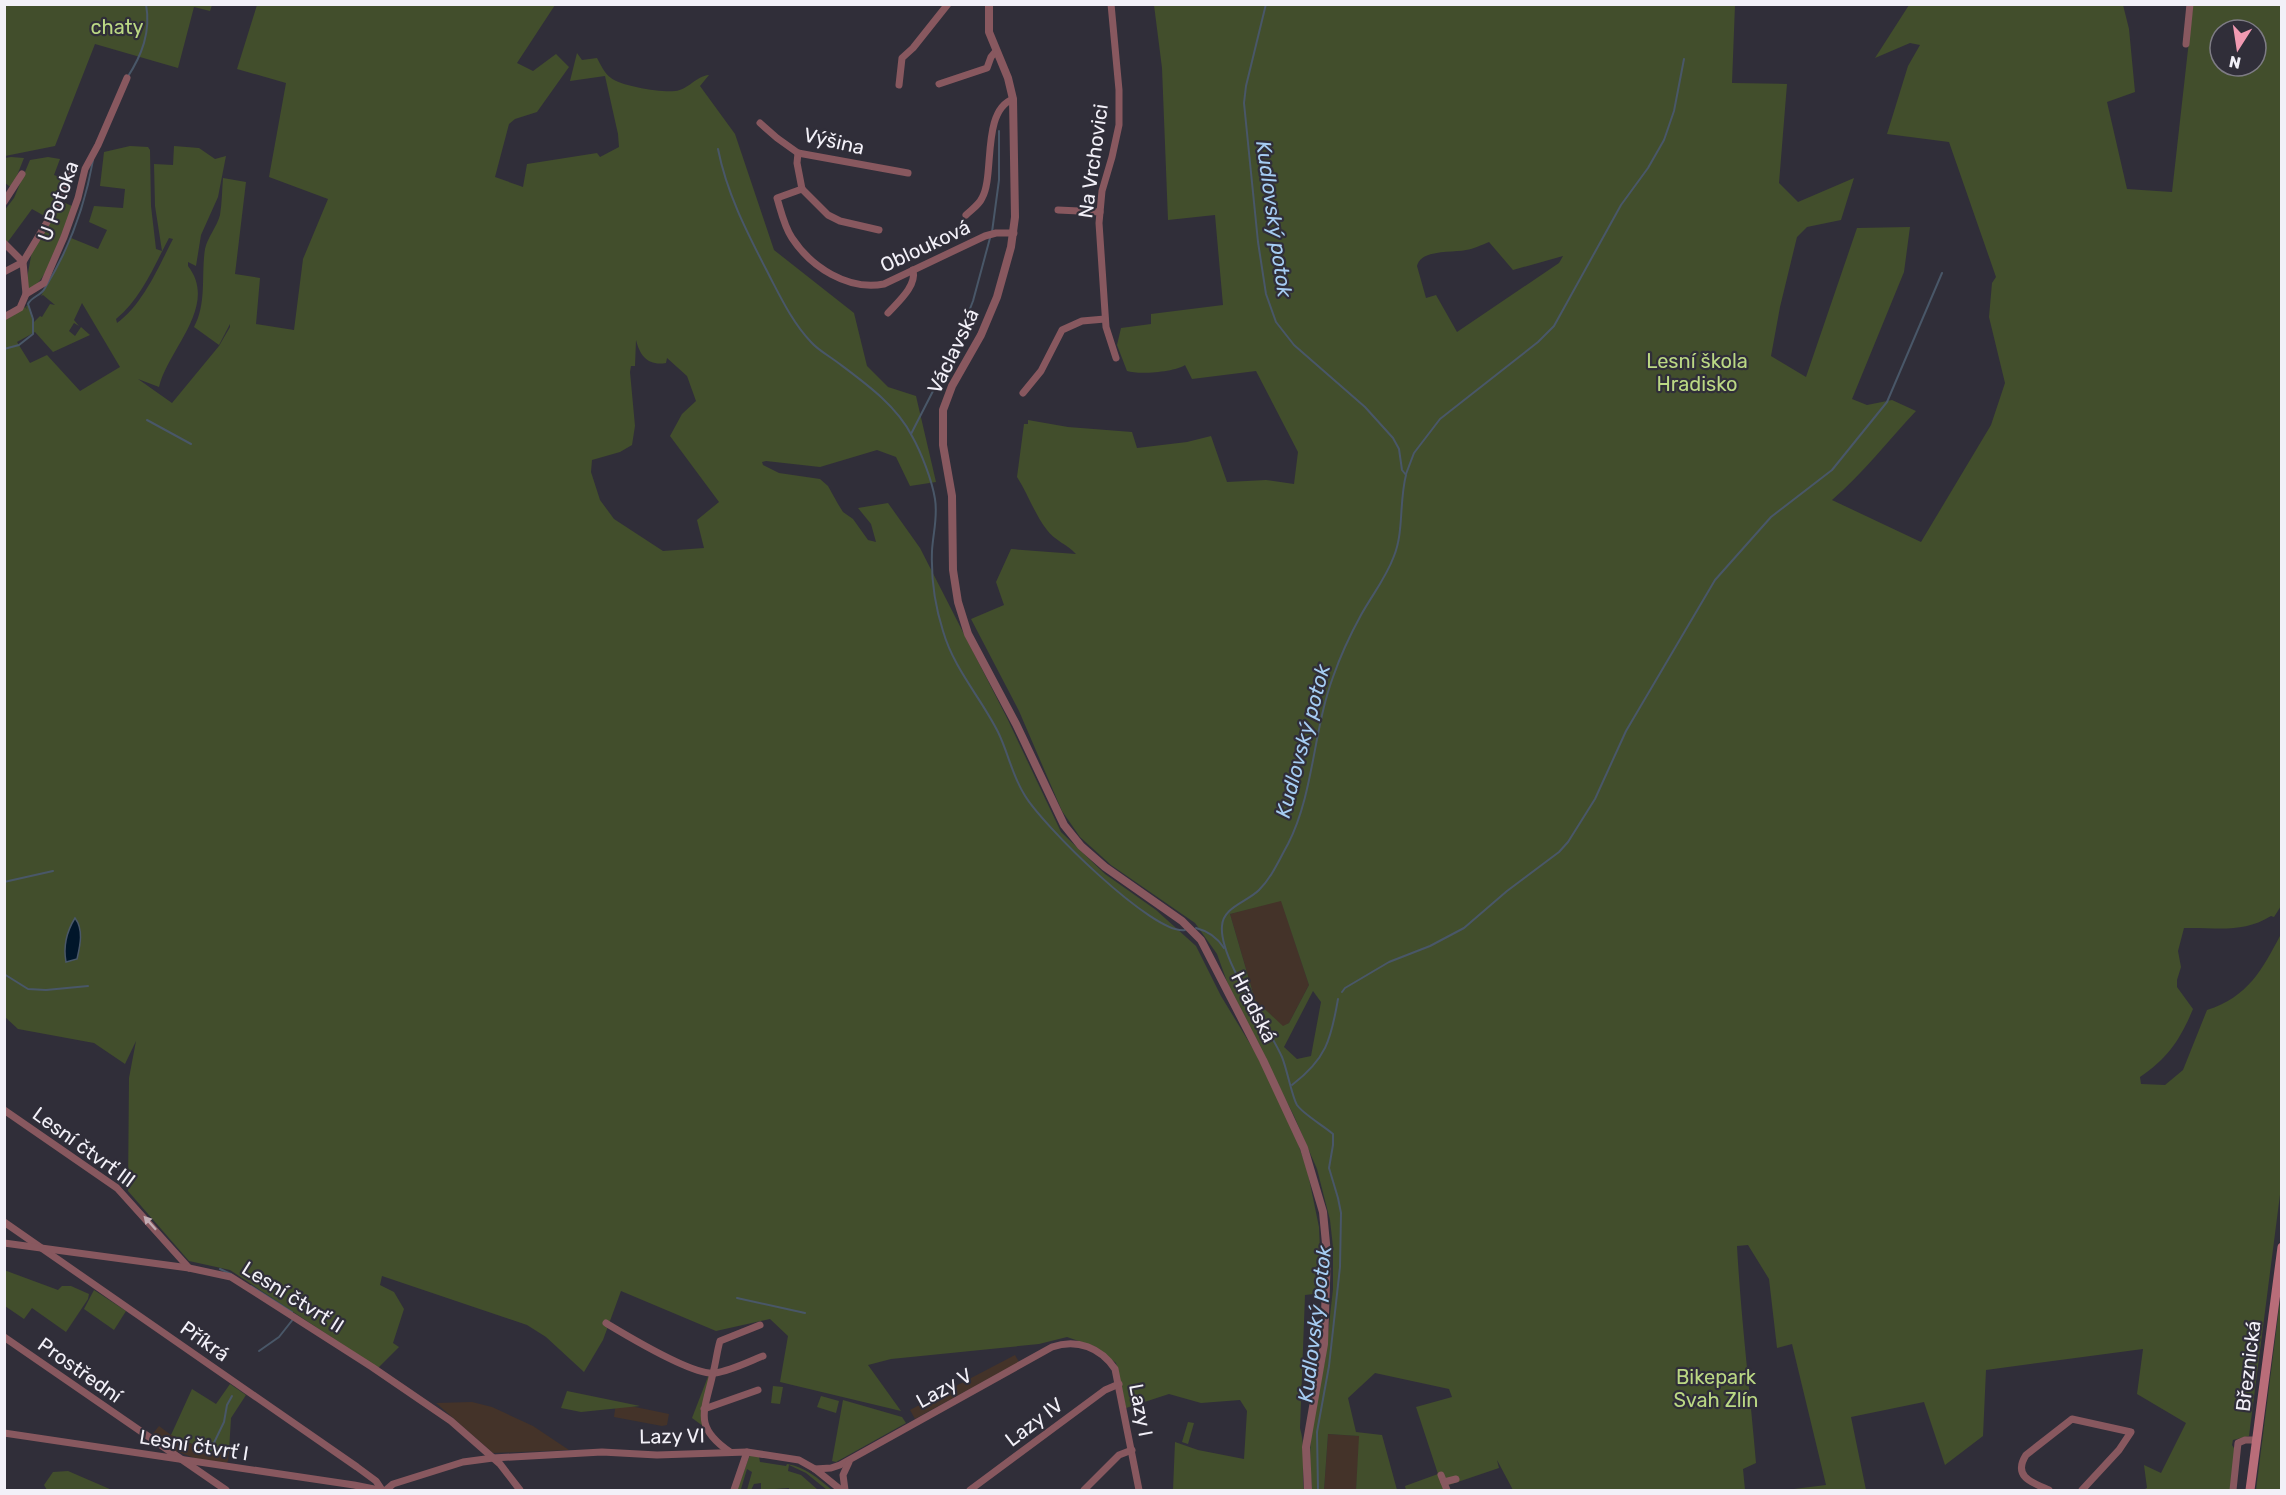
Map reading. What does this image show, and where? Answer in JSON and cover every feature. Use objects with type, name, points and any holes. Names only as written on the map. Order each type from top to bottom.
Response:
[{"type":"main road","name":"Březnická","points":[[2250,1491],[2282,1247]]},
{"type":"street","points":[[899,85],[902,58],[913,48],[948,4]]},
{"type":"street","name":"Václavská","points":[[962,618],[952,570],[952,496],[943,445],[943,410],[952,386],[977,343],[993,306],[1005,273],[1014,232],[1013,99],[1008,78],[988,26],[989,4]]},
{"type":"street","name":"Na Vrchovici","points":[[1111,4],[1119,90],[1119,125],[1102,191],[1100,212],[1105,318],[1116,358]]},
{"type":"street","points":[[2186,44],[2190,4]]},
{"type":"street","points":[[939,84],[987,68],[996,51]]},
{"type":"street","name":"U Potoka","points":[[4,317],[20,308],[26,294],[44,283],[64,237],[78,198],[85,169],[127,78]]},
{"type":"street","points":[[966,215],[983,198],[996,120],[1004,105],[1013,99]]},
{"type":"street","name":"Výšina","points":[[760,123],[798,153],[908,173]]},
{"type":"street","points":[[798,153],[797,163],[802,189],[828,215],[840,221],[879,230]]},
{"type":"street","points":[[4,272],[23,262],[58,204],[75,167]]},
{"type":"street","points":[[4,202],[22,174]]},
{"type":"street","name":"Oblouková","points":[[802,189],[777,198],[791,236],[812,260],[844,280],[865,286],[884,284],[996,233],[1014,232]]},
{"type":"street","points":[[1058,210],[1100,212]]},
{"type":"street","points":[[4,243],[23,262],[26,294]]},
{"type":"street","points":[[888,313],[910,286],[914,278],[913,270]]},
{"type":"street","points":[[1023,393],[1054,350],[1062,330],[1082,321],[1105,318]]},
{"type":"street","name":"Hradská","points":[[962,618],[1064,825],[1081,846],[1104,867],[1182,921],[1201,940],[1263,1060],[1304,1148],[1323,1212],[1327,1254],[1324,1344],[1306,1447],[1308,1491]]},
{"type":"street","name":"Lesní čtvrť III","points":[[4,1110],[117,1188],[189,1268]]},
{"type":"street","name":"Příkrá","points":[[4,1222],[361,1470],[376,1481],[382,1491]]},
{"type":"street","name":"Lesní čtvrť II","points":[[4,1243],[189,1268],[231,1277],[380,1372],[451,1421],[506,1470],[520,1491]]},
{"type":"street","points":[[606,1323],[685,1364],[713,1373],[763,1356]]},
{"type":"street","points":[[730,1452],[705,1426],[704,1409],[722,1339],[760,1325]]},
{"type":"street","name":"Prostřední","points":[[4,1337],[226,1491]]},
{"type":"street","name":"Lazy V","points":[[815,1469],[831,1468],[850,1460],[1052,1347],[1070,1343],[1090,1347]]},
{"type":"street","name":"Lazy I","points":[[1090,1347],[1110,1362],[1119,1383],[1138,1491]]},
{"type":"street","name":"Lazy IV","points":[[970,1491],[1105,1389],[1119,1383]]},
{"type":"street","points":[[704,1409],[758,1390]]},
{"type":"street","points":[[2049,1491],[2028,1480],[2023,1475],[2021,1464],[2026,1455],[2072,1419],[2131,1432],[2119,1450],[2082,1491]]},
{"type":"street","name":"Lesní čtvrť I","points":[[4,1433],[382,1491]]},
{"type":"street","points":[[139,1453],[148,1448],[147,1436]]},
{"type":"street","points":[[2233,1491],[2238,1443],[2245,1440],[2256,1440]]},
{"type":"street","points":[[1084,1491],[1119,1455],[1132,1450]]},
{"type":"street","name":"Lazy VI","points":[[493,1458],[602,1452],[657,1455],[747,1452],[799,1460],[815,1469],[843,1491]]},
{"type":"street","points":[[734,1491],[747,1452]]},
{"type":"street","points":[[382,1491],[393,1484],[463,1462],[493,1458]]},
{"type":"street","points":[[843,1491],[843,1475],[850,1460]]},
{"type":"street","points":[[210,1479],[210,1471],[217,1466]]},
{"type":"street","points":[[354,1485],[360,1481],[361,1470]]},
{"type":"street","points":[[1447,1491],[1443,1479],[1456,1479]]},
{"type":"shaded area","points":[[1281,900],[1309,985],[1289,1023],[1283,1027],[1255,1000],[1230,914]]},
{"type":"shaded area","points":[[1015,1355],[1019,1362],[915,1419],[910,1410]]},
{"type":"shaded area","points":[[472,1402],[492,1407],[533,1426],[569,1450],[493,1453],[436,1403]]},
{"type":"shaded area","points":[[616,1403],[669,1414],[667,1425],[614,1417]]},
{"type":"shaded area","points":[[159,1426],[171,1435],[209,1451],[229,1451],[228,1461],[226,1463],[197,1459],[176,1451],[151,1436]]},
{"type":"shaded area","points":[[1328,1434],[1360,1436],[1356,1490],[1324,1490]]},
{"type":"green space","name":"chaty","points":[[5,4],[212,5],[210,11],[194,7],[178,68],[95,44],[55,146],[5,156]]},
{"type":"green space","points":[[257,5],[555,5],[517,63],[533,71],[556,54],[569,67],[537,112],[515,119],[509,124],[495,177],[523,187],[527,164],[597,153],[600,157],[619,147],[605,76],[570,81],[577,53],[582,60],[597,58],[606,74],[616,81],[642,88],[675,91],[709,75],[700,86],[735,134],[774,250],[854,313],[867,366],[888,387],[916,396],[936,482],[910,486],[896,457],[877,450],[820,467],[766,461],[762,462],[763,465],[779,473],[820,479],[828,486],[843,512],[853,519],[868,540],[876,542],[871,524],[858,508],[888,503],[920,548],[1008,720],[1061,832],[1105,874],[1156,910],[1196,946],[1221,996],[1255,1052],[1288,1116],[1307,1169],[1319,1227],[1322,1293],[1305,1295],[1300,1428],[1303,1443],[1304,1490],[1173,1490],[1175,1442],[1198,1450],[1244,1459],[1247,1411],[1240,1400],[1201,1403],[1169,1394],[1126,1408],[1116,1363],[1096,1347],[1067,1337],[1039,1344],[891,1359],[868,1365],[901,1411],[780,1382],[788,1336],[770,1319],[716,1331],[621,1291],[603,1340],[584,1372],[546,1337],[527,1325],[382,1276],[380,1285],[394,1292],[404,1309],[393,1343],[399,1347],[378,1368],[230,1270],[189,1261],[128,1191],[129,1078],[136,1041],[125,1064],[94,1043],[18,1029],[5,1017],[4,319],[25,307],[27,309],[26,306],[29,305],[33,323],[40,316],[42,317],[50,304],[55,305],[43,295],[41,296],[71,238],[98,249],[107,230],[89,222],[94,206],[123,208],[125,189],[100,186],[104,152],[130,146],[148,147],[150,150],[151,206],[156,249],[162,251],[155,206],[154,164],[173,165],[174,146],[199,148],[215,159],[226,156],[218,197],[201,235],[196,266],[188,262],[196,281],[198,296],[195,312],[159,387],[138,379],[172,403],[219,346],[230,327],[230,324],[219,345],[194,327],[201,308],[205,249],[220,215],[223,178],[246,182],[235,274],[260,278],[256,324],[294,330],[303,259],[328,199],[269,177],[286,83],[237,69]],"holes":[[[169,238],[173,239],[149,285],[135,306],[117,323],[116,319],[133,302],[146,282]],[[82,303],[120,367],[80,391],[47,355],[30,363],[17,342],[35,332],[53,352],[90,335],[81,327],[75,336],[69,331],[74,323],[79,326],[74,320]],[[636,340],[646,359],[660,364],[666,363],[667,358],[687,376],[696,401],[682,414],[670,436],[719,502],[697,520],[704,548],[663,551],[614,519],[600,500],[591,472],[592,460],[620,452],[632,445],[635,426],[630,372],[631,366],[635,366]]]},
{"type":"green space","points":[[1154,5],[1735,5],[1732,83],[1787,84],[1779,183],[1798,202],[1854,178],[1841,220],[1807,227],[1797,237],[1771,356],[1806,377],[1857,228],[1910,227],[1904,272],[1852,399],[1867,405],[1892,400],[1916,411],[1865,468],[1832,500],[1921,542],[1991,425],[2005,383],[1989,317],[1992,283],[1996,277],[1949,142],[1887,134],[1908,66],[1920,45],[1910,43],[1875,58],[1909,5],[2123,5],[2129,29],[2135,92],[2107,102],[2127,189],[2172,192],[2193,5],[2281,5],[2281,906],[2274,917],[2271,916],[2250,925],[2229,928],[2184,928],[2178,951],[2181,967],[2177,987],[2193,1009],[2172,1048],[2140,1077],[2141,1084],[2165,1085],[2183,1070],[2207,1010],[2233,998],[2252,981],[2281,934],[2281,1187],[2249,1436],[2233,1440],[2232,1445],[2235,1450],[2231,1490],[2143,1490],[2147,1488],[2144,1465],[2161,1473],[2186,1423],[2137,1394],[2143,1349],[1986,1370],[1983,1436],[1945,1465],[1924,1402],[1851,1417],[1866,1490],[1794,1490],[1826,1485],[1792,1344],[1777,1348],[1769,1279],[1748,1245],[1737,1246],[1756,1463],[1743,1469],[1745,1490],[1513,1490],[1497,1460],[1499,1468],[1443,1487],[1444,1490],[1406,1490],[1405,1486],[1438,1474],[1416,1407],[1452,1397],[1449,1389],[1375,1373],[1348,1398],[1356,1432],[1382,1435],[1397,1490],[1356,1490],[1359,1436],[1328,1434],[1324,1490],[1312,1490],[1311,1425],[1325,1361],[1333,1289],[1333,1247],[1330,1220],[1317,1169],[1294,1116],[1230,990],[1217,954],[1195,923],[1111,865],[1080,837],[1062,811],[1019,711],[971,619],[1004,605],[996,582],[1011,549],[1076,554],[1047,530],[1017,477],[1024,424],[1028,424],[1028,420],[1068,427],[1132,432],[1137,448],[1187,442],[1211,436],[1227,482],[1266,480],[1294,484],[1298,452],[1256,371],[1192,379],[1185,365],[1148,373],[1127,371],[1117,345],[1121,328],[1151,324],[1151,314],[1223,305],[1215,215],[1168,220],[1162,68]],"holes":[[[1489,242],[1513,270],[1563,256],[1559,263],[1457,332],[1436,295],[1426,298],[1417,266],[1424,257],[1431,254],[1469,249]],[[1281,901],[1309,985],[1289,1023],[1283,1026],[1255,1000],[1230,914]],[[1313,991],[1321,1002],[1311,1056],[1297,1059],[1284,1047]]]},
{"type":"green space","points":[[48,157],[60,159],[54,175],[67,180],[48,218],[32,209],[7,243],[4,211],[14,198],[30,160]]},
{"type":"green space","points":[[5,158],[24,158],[12,188],[5,183]]},
{"type":"green space","points":[[63,202],[72,206],[56,251],[38,282],[31,290],[25,289],[32,251]]},
{"type":"green space","points":[[4,1270],[58,1290],[62,1286],[71,1286],[89,1294],[88,1299],[66,1332],[32,1308],[24,1319],[5,1306]]},
{"type":"green space","points":[[94,1290],[126,1311],[114,1330],[84,1309]]},
{"type":"green space","points":[[2281,1293],[2281,1490],[2256,1490]]},
{"type":"green space","points":[[709,1374],[710,1377],[703,1426],[692,1418]]},
{"type":"green space","points":[[230,1384],[246,1395],[231,1418],[229,1451],[209,1451],[171,1435],[192,1389],[216,1404]]},
{"type":"green space","points":[[773,1386],[783,1387],[780,1404],[771,1403]]},
{"type":"green space","points":[[567,1391],[640,1406],[581,1412],[561,1408]]},
{"type":"green space","points":[[821,1396],[839,1401],[836,1413],[817,1407]]},
{"type":"green space","points":[[843,1400],[902,1417],[906,1423],[836,1462],[832,1461]]},
{"type":"green space","points":[[1188,1422],[1194,1423],[1188,1444],[1182,1442]]},
{"type":"green space","points":[[751,1455],[759,1457],[760,1462],[786,1466],[787,1464],[800,1468],[832,1490],[827,1490],[806,1473],[789,1465],[788,1471],[801,1475],[818,1490],[789,1490],[789,1488],[761,1490],[761,1483],[754,1484],[751,1490],[747,1490],[752,1472],[747,1469],[741,1489],[743,1490],[737,1490]]},
{"type":"green space","points":[[68,1471],[112,1490],[47,1490],[44,1485],[53,1472]]},
{"type":"water","points":[[75,918],[80,928],[77,959],[66,962],[66,939]]},
{"type":"waterway","points":[[127,78],[144,43],[147,24],[146,4]]},
{"type":"waterway","name":"Kudlovský potok","points":[[1266,4],[1244,103],[1258,242],[1266,294],[1276,322],[1294,345],[1365,407],[1393,438],[1399,449],[1402,470],[1406,475],[1394,556],[1353,630],[1333,677],[1326,698],[1297,824],[1268,880],[1254,894],[1231,909],[1223,919],[1222,926],[1228,956],[1282,1057],[1297,1105],[1333,1134],[1329,1168],[1341,1213],[1340,1267],[1329,1366],[1317,1432],[1318,1490]]},
{"type":"waterway","points":[[1406,474],[1414,453],[1440,419],[1538,342],[1554,326],[1621,205],[1648,168],[1664,140],[1674,111],[1684,59]]},
{"type":"waterway","points":[[992,232],[999,180],[999,131]]},
{"type":"waterway","points":[[718,149],[727,183],[740,215],[793,319],[814,345],[889,404],[905,425],[919,450],[935,499],[932,571],[943,631],[961,671],[998,732],[1024,794],[1074,851],[1125,897],[1170,927],[1185,930]]},
{"type":"waterway","points":[[4,349],[19,345],[33,334],[33,319],[28,304],[43,291],[69,242],[86,194],[93,160]]},
{"type":"waterway","points":[[911,434],[954,350],[973,301],[990,238]]},
{"type":"waterway","points":[[1342,992],[1389,962],[1430,946],[1464,928],[1507,891],[1559,852],[1568,842],[1595,799],[1626,731],[1715,580],[1771,517],[1832,470],[1887,402],[1942,273]]},
{"type":"waterway","points":[[147,420],[191,444]]},
{"type":"waterway","points":[[4,882],[53,871]]},
{"type":"waterway","points":[[1196,928],[1212,935],[1224,948]]},
{"type":"waterway","points":[[4,974],[28,989],[46,990],[88,986]]},
{"type":"waterway","points":[[1292,1085],[1313,1066],[1325,1048],[1333,1026],[1338,999]]},
{"type":"waterway","points":[[220,1269],[231,1274]]},
{"type":"waterway","points":[[251,1286],[292,1312]]},
{"type":"waterway","points":[[737,1298],[805,1313]]},
{"type":"waterway","points":[[259,1351],[279,1337],[294,1318]]},
{"type":"waterway","points":[[211,1449],[224,1422],[227,1405],[232,1396]]},
{"type":"park label","name":"Lesní škola Hradisko","points":[[1697,372]]},
{"type":"park label","name":"Bikepark Svah Zlín","points":[[1716,1388]]}]
